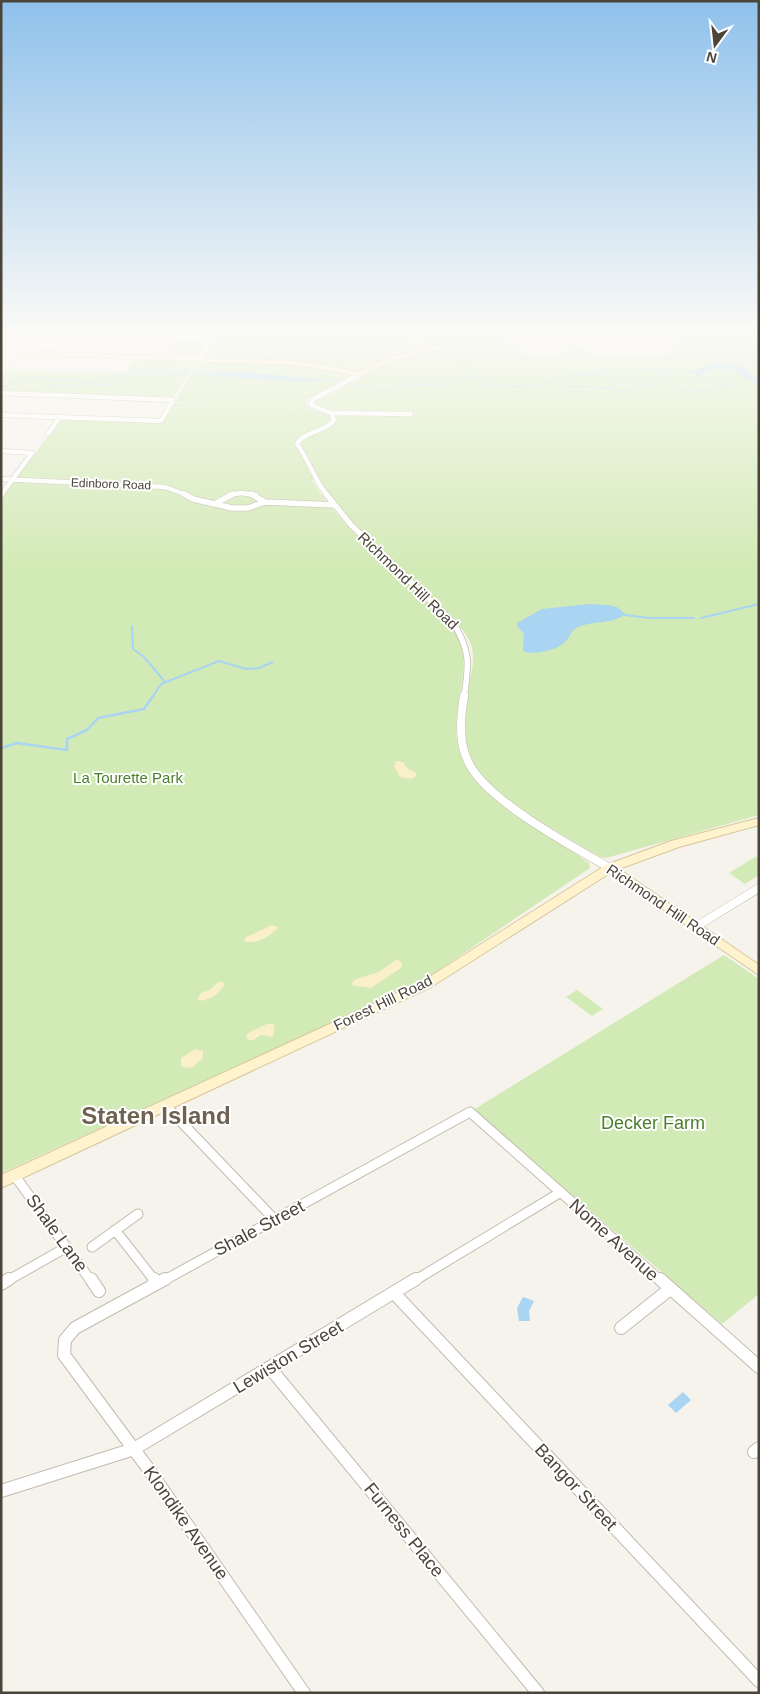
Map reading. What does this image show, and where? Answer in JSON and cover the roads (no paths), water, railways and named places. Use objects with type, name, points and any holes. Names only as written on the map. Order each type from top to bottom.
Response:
[{"type":"street","points":[[1,415],[161,421],[165,414]]},
{"type":"street","name":"Richmond Hill Road","points":[[331,414],[334,420],[329,426],[301,438],[296,444],[307,457],[321,488],[371,546],[452,621],[462,633],[469,658],[460,706],[460,728],[471,767],[481,779],[514,806],[697,926],[759,971]]},
{"type":"street","points":[[48,434],[60,417]]},
{"type":"street","points":[[1,451],[32,453],[1,496]]},
{"type":"street","name":"Edinboro Road","points":[[1,479],[165,486],[178,490],[193,500],[243,508],[265,502],[291,505],[335,504]]},
{"type":"street","name":"Edinboro Road","points":[[216,503],[228,496],[243,494],[258,496],[265,502]]},
{"type":"street","name":"Forest Hill Road","points":[[1,1182],[427,984],[610,868],[675,844],[759,821]]},
{"type":"street","points":[[697,926],[759,888]]},
{"type":"street","points":[[165,1105],[274,1219]]},
{"type":"street","name":"Shale Street","points":[[64,1355],[63,1343],[66,1336],[75,1328],[274,1219],[333,1189],[470,1112]]},
{"type":"street","name":"Nome Avenue","points":[[470,1112],[759,1367]]},
{"type":"street","name":"Shale Lane","points":[[15,1176],[99,1291]]},
{"type":"street","name":"Lewiston Street","points":[[1,1492],[134,1449],[561,1192]]},
{"type":"street","points":[[92,1247],[138,1214]]},
{"type":"street","points":[[115,1230],[157,1284]]},
{"type":"street","points":[[1,1284],[67,1247]]},
{"type":"street","points":[[621,1328],[670,1289]]},
{"type":"street","name":"Bangor Street","points":[[394,1293],[759,1681]]},
{"type":"street","name":"Klondike Avenue","points":[[64,1355],[134,1449],[304,1693]]},
{"type":"street","name":"Furness Place","points":[[270,1368],[538,1693]]},
{"type":"water","points":[[589,604],[617,607],[625,614],[614,620],[578,627],[573,630],[568,639],[552,649],[533,653],[523,651],[524,634],[517,626],[517,623],[542,609]]},
{"type":"water","points":[[523,1297],[534,1301],[529,1311],[530,1321],[519,1321],[517,1308]]},
{"type":"water","points":[[683,1392],[691,1400],[676,1413],[668,1405]]},
{"type":"waterway","points":[[701,618],[759,604]]},
{"type":"waterway","points":[[624,615],[650,618],[694,618]]},
{"type":"waterway","points":[[132,626],[133,649],[144,657],[165,682]]},
{"type":"waterway","points":[[152,698],[161,684],[219,661],[246,669],[259,668],[273,662]]},
{"type":"waterway","points":[[1,748],[17,743],[67,750],[67,739],[87,730],[98,718],[144,709],[153,696]]},
{"type":"district","name":"Staten Island","points":[[156,1116]]},
{"type":"park label","name":"La Tourette Park","points":[[128,778]]},
{"type":"park label","name":"Decker Farm","points":[[653,1123]]}]
